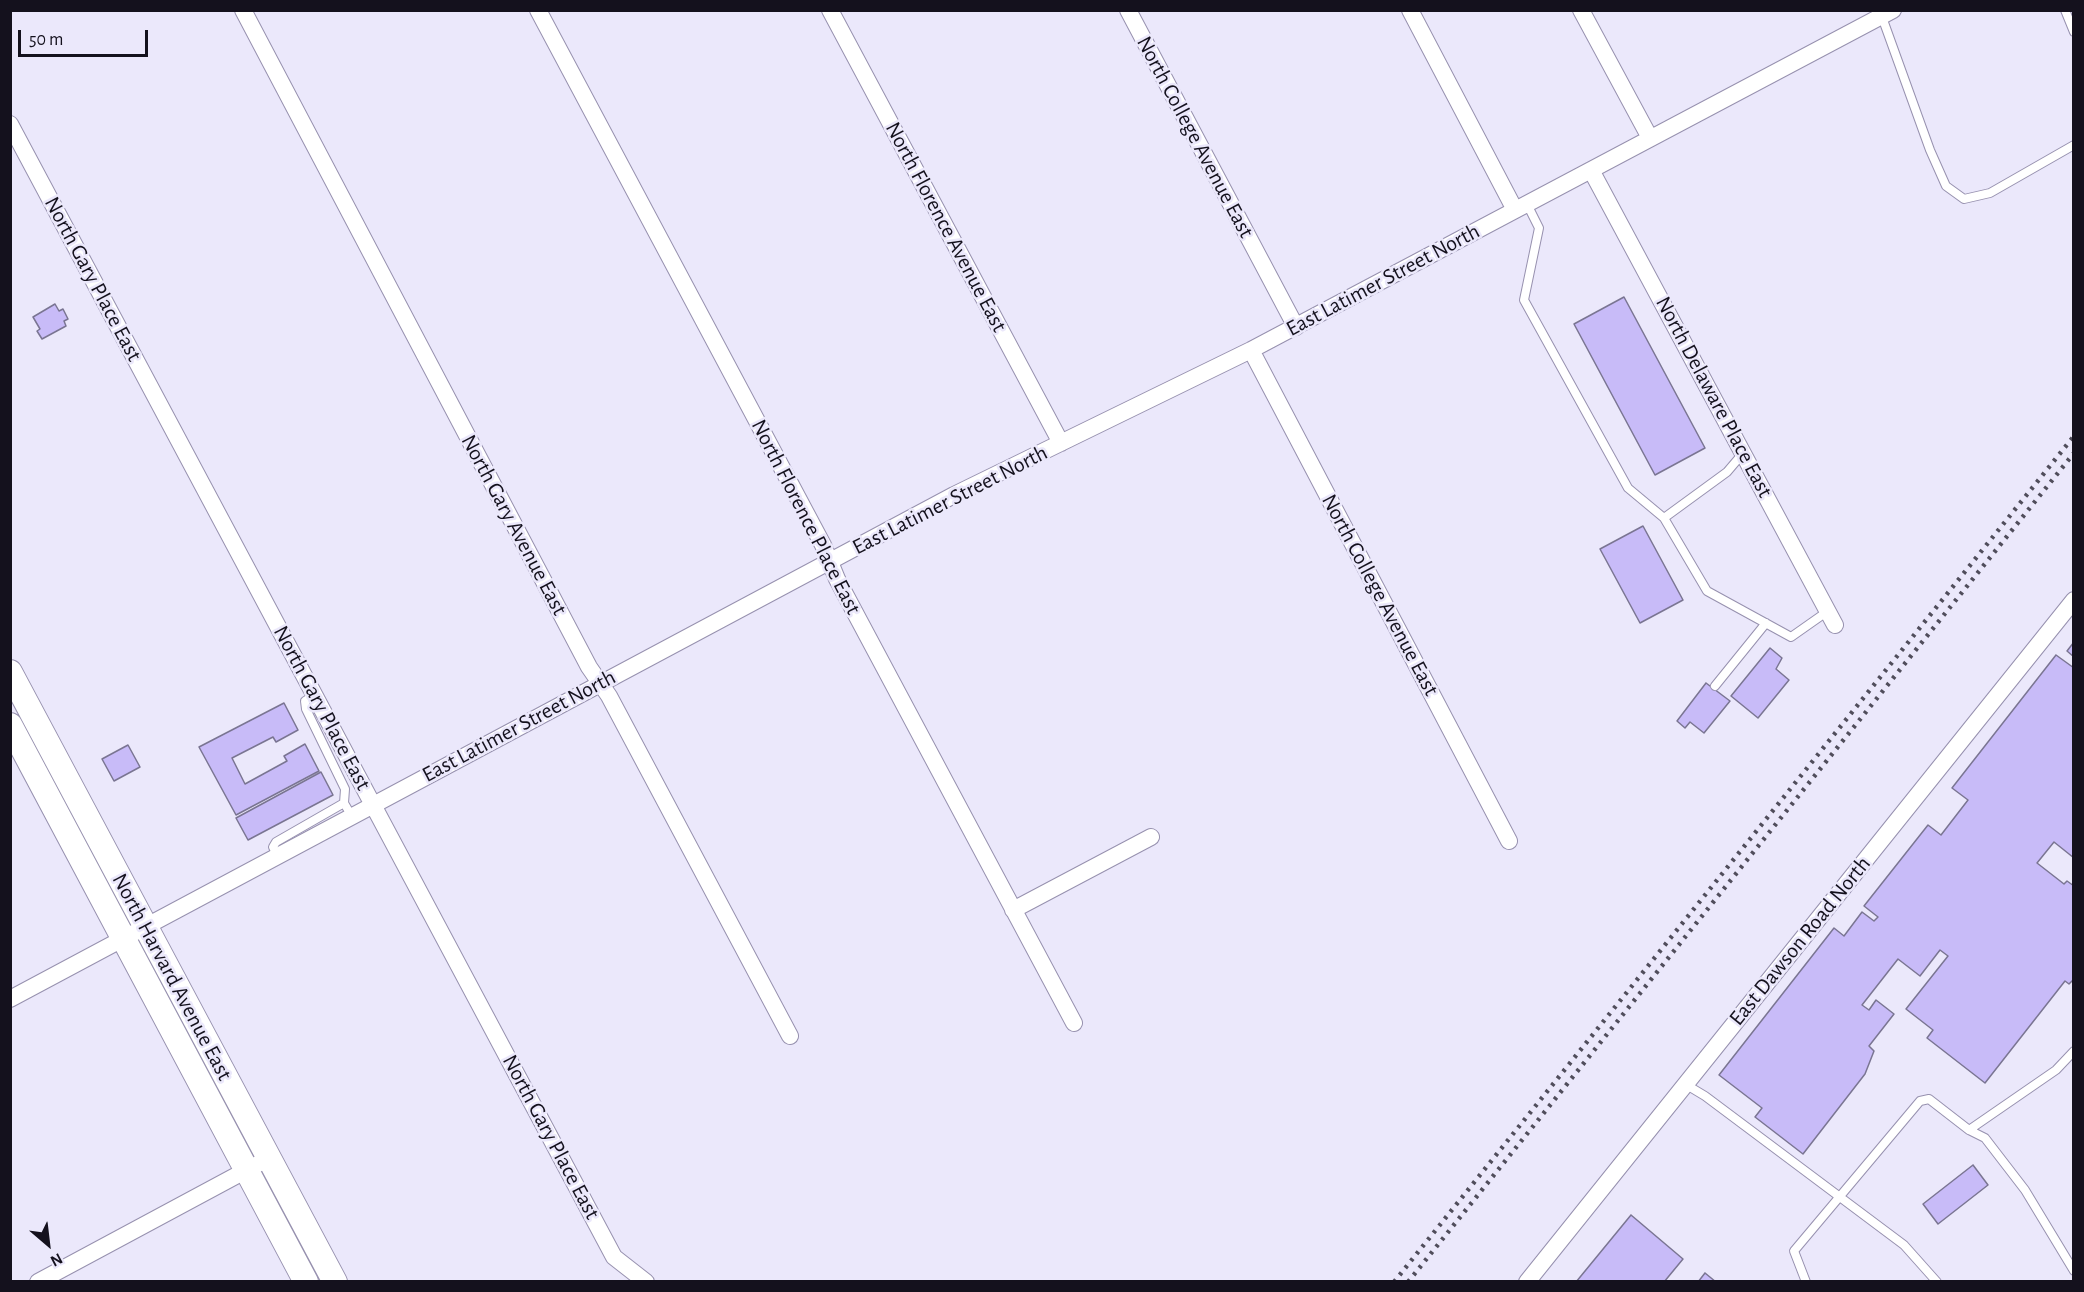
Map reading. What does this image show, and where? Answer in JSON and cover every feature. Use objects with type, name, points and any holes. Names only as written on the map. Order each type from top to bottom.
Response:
[{"type":"main road","name":"North Harvard Avenue East","points":[[10,672],[16,697],[146,926],[335,1281]]},
{"type":"main road","name":"North Harvard Avenue East","points":[[10,725],[306,1281]]},
{"type":"street","name":"North Gary Avenue East","points":[[243,10],[578,646],[790,1036]]},
{"type":"street","name":"North Florence Place East","points":[[538,10],[1074,1023]]},
{"type":"street","name":"North Florence Avenue East","points":[[830,10],[1061,443]]},
{"type":"street","name":"North College Avenue East","points":[[1128,10],[1296,327]]},
{"type":"street","points":[[1410,10],[1521,207]]},
{"type":"street","points":[[1581,10],[1650,138]]},
{"type":"street","name":"East Latimer Street North","points":[[10,999],[278,855],[347,809],[374,803],[954,495],[1296,327],[1885,13]]},
{"type":"street","name":"North Gary Place East","points":[[10,124],[614,1257],[646,1281]]},
{"type":"street","name":"North Delaware Place East","points":[[1591,170],[1831,618]]},
{"type":"street","name":"North College Avenue East","points":[[1251,350],[1509,841]]},
{"type":"street","name":"East Dawson Road North","points":[[1527,1281],[2073,600]]},
{"type":"street","points":[[1013,910],[1151,837]]},
{"type":"street","points":[[38,1281],[269,1158]]},
{"type":"lane","points":[[2065,10],[2073,32]]},
{"type":"lane","points":[[1885,13],[1934,159],[1946,186],[1964,200],[1990,193],[2073,146]]},
{"type":"lane","points":[[1521,207],[1539,228],[1524,300],[1628,488],[1664,518],[1707,591],[1791,637],[1831,618]]},
{"type":"lane","points":[[1664,518],[1727,472],[1744,452]]},
{"type":"lane","points":[[1715,686],[1766,623]]},
{"type":"lane","points":[[315,696],[305,701],[306,709],[345,789],[347,809]]},
{"type":"lane","points":[[1969,1130],[2056,1070],[2073,1051]]},
{"type":"lane","points":[[1685,1084],[1705,1096],[1904,1245],[1937,1281]]},
{"type":"lane","points":[[1806,1281],[1794,1251],[1920,1101],[1929,1099],[1969,1130],[1985,1138],[2025,1190],[2073,1271]]},
{"type":"building","points":[[1624,297],[1705,448],[1655,475],[1574,324]]},
{"type":"building","points":[[55,304],[59,311],[63,309],[68,319],[64,321],[66,326],[42,339],[37,331],[40,329],[33,317]]},
{"type":"building","points":[[1643,526],[1683,600],[1640,623],[1600,549]]},
{"type":"building","points":[[2074,642],[2074,657],[2067,651]]},
{"type":"building","points":[[1770,648],[1782,658],[1776,669],[1789,680],[1758,718],[1731,696]]},
{"type":"building","points":[[2056,655],[2074,668],[2074,858],[2054,842],[2037,863],[2064,884],[2067,881],[2074,886],[2074,979],[2069,984],[2065,981],[1985,1083],[1927,1038],[1933,1030],[1906,1009],[1948,956],[1940,950],[1920,976],[1898,959],[1862,1005],[1869,1010],[1876,1000],[1894,1014],[1869,1046],[1874,1051],[1865,1074],[1803,1154],[1755,1117],[1762,1108],[1719,1075],[1834,928],[1844,936],[1862,912],[1874,921],[1878,917],[1864,906],[1928,825],[1941,835],[1968,800],[1952,788]]},
{"type":"building","points":[[1706,683],[1730,701],[1704,733],[1690,722],[1685,728],[1677,721]]},
{"type":"building","points":[[284,703],[298,730],[276,742],[273,737],[232,758],[245,784],[287,761],[284,756],[305,744],[319,771],[236,815],[199,747]]},
{"type":"building","points":[[128,745],[140,767],[114,781],[102,759]]},
{"type":"building","points":[[321,772],[333,795],[248,840],[236,818]]},
{"type":"building","points":[[1973,1165],[1988,1185],[1938,1224],[1923,1204]]},
{"type":"building","points":[[1631,1215],[1683,1259],[1664,1282],[1576,1282]]},
{"type":"building","points":[[1705,1273],[1716,1282],[1698,1282]]},
{"type":"railway","points":[[1394,1282],[2074,436]]},
{"type":"railway","points":[[1408,1282],[2074,453]]}]
